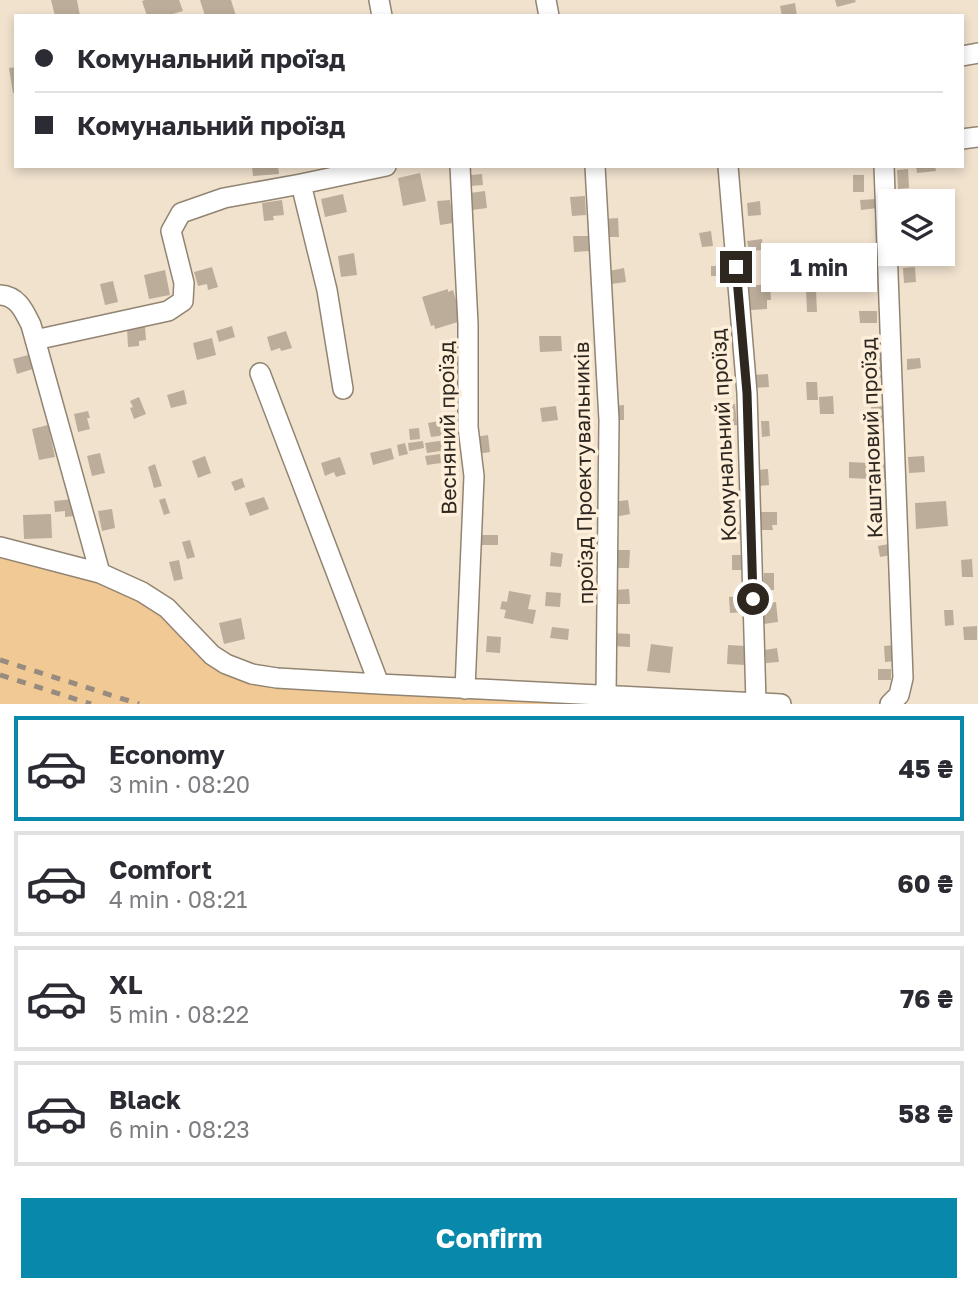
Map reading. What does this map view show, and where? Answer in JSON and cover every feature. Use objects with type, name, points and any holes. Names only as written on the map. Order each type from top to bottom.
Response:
[{"type":"street","points":[[35,340],[168,312],[183,301],[184,284],[171,231],[181,214],[224,198],[377,168]]},
{"type":"street","name":"Весняний проїзд","points":[[460,168],[468,324],[468,428],[474,475],[465,689]]},
{"type":"street","name":"проїзд Проектувальників","points":[[594,168],[609,420],[606,695]]},
{"type":"street","name":"Комунальний проїзд","points":[[728,168],[747,393],[756,702]]},
{"type":"street","name":"Каштановий проїзд","points":[[884,168],[903,678],[899,695],[890,704]]},
{"type":"street","points":[[301,184],[327,290],[343,389]]},
{"type":"street","points":[[0,295],[7,295],[21,305],[31,325],[100,573]]},
{"type":"street","points":[[260,373],[379,684]]},
{"type":"street","points":[[0,547],[100,573],[142,592],[157,600],[176,616],[212,655],[252,674],[276,678],[465,689],[781,704]]},
{"type":"shaded area","points":[[0,547],[100,573],[240,670],[781,704],[0,704]]},
{"type":"building","points":[[51,0],[77,0],[80,14],[54,14]]},
{"type":"building","points":[[179,0],[183,11],[173,14],[146,14],[142,1]]},
{"type":"building","points":[[200,0],[231,0],[235,14],[204,14]]},
{"type":"building","points":[[835,0],[855,0],[856,2],[837,7]]},
{"type":"building","points":[[795,3],[797,14],[782,14],[780,6]]},
{"type":"building","points":[[14,67],[13,93],[9,68]]},
{"type":"building","points":[[252,168],[278,168],[279,174],[253,176]]},
{"type":"building","points":[[916,168],[935,168],[936,171],[917,173]]},
{"type":"building","points":[[908,169],[909,188],[898,189],[897,170]]},
{"type":"building","points":[[420,173],[426,201],[403,206],[398,178]]},
{"type":"building","points":[[482,174],[483,185],[471,186],[471,175]]},
{"type":"building","points":[[853,175],[864,175],[864,192],[853,192]]},
{"type":"building","points":[[485,191],[487,208],[472,210],[470,193]]},
{"type":"building","points":[[343,194],[347,212],[325,217],[321,199]]},
{"type":"building","points":[[585,196],[586,215],[572,216],[570,197]]},
{"type":"building","points":[[876,199],[877,208],[861,210],[860,200]]},
{"type":"building","points":[[282,200],[284,215],[273,216],[274,220],[264,221],[262,203]]},
{"type":"building","points":[[450,200],[453,223],[440,225],[437,201]]},
{"type":"building","points":[[760,201],[761,215],[748,216],[747,203]]},
{"type":"building","points":[[618,218],[619,237],[605,237],[604,219]]},
{"type":"building","points":[[711,231],[713,246],[702,247],[699,233]]},
{"type":"building","points":[[573,236],[588,236],[589,251],[574,252]]},
{"type":"building","points":[[762,239],[763,250],[749,251],[747,241]]},
{"type":"building","points":[[354,253],[357,275],[341,277],[338,256]]},
{"type":"building","points":[[711,266],[727,266],[727,276],[711,276]]},
{"type":"building","points":[[212,267],[218,287],[208,290],[207,284],[198,286],[194,272]]},
{"type":"building","points":[[915,267],[916,282],[904,283],[903,268]]},
{"type":"building","points":[[624,268],[626,282],[611,284],[609,271]]},
{"type":"building","points":[[165,270],[170,295],[149,299],[144,275]]},
{"type":"building","points":[[113,281],[118,302],[105,305],[100,284]]},
{"type":"building","points":[[770,284],[771,300],[767,300],[767,309],[750,310],[748,286]]},
{"type":"building","points":[[448,289],[448,292],[453,290],[461,317],[457,318],[458,322],[435,329],[434,325],[431,326],[422,297]]},
{"type":"building","points":[[816,290],[817,312],[807,312],[806,291]]},
{"type":"building","points":[[859,311],[877,311],[877,323],[860,323]]},
{"type":"building","points":[[145,326],[146,340],[139,341],[139,346],[128,347],[127,328]]},
{"type":"building","points":[[232,326],[235,337],[219,342],[216,331]]},
{"type":"building","points":[[286,331],[292,348],[271,351],[267,337]]},
{"type":"building","points":[[539,336],[561,336],[562,351],[540,352]]},
{"type":"building","points":[[212,338],[216,355],[197,360],[193,343]]},
{"type":"building","points":[[884,351],[887,377],[870,379],[868,353]]},
{"type":"building","points":[[32,354],[36,368],[17,374],[13,359]]},
{"type":"building","points":[[920,358],[921,368],[907,370],[907,359]]},
{"type":"building","points":[[768,374],[769,387],[754,388],[753,375]]},
{"type":"building","points":[[806,382],[817,382],[818,400],[807,400]]},
{"type":"building","points":[[184,390],[187,404],[171,408],[167,395]]},
{"type":"building","points":[[833,396],[834,414],[820,414],[819,397]]},
{"type":"building","points":[[139,397],[146,414],[134,419],[130,401]]},
{"type":"building","points":[[735,404],[737,425],[724,426],[722,406]]},
{"type":"building","points":[[624,405],[624,420],[614,420],[614,406]]},
{"type":"building","points":[[556,406],[558,420],[542,422],[540,408]]},
{"type":"building","points":[[885,406],[886,422],[877,423],[877,417],[872,418],[871,407]]},
{"type":"building","points":[[88,411],[90,429],[78,432],[74,414]]},
{"type":"building","points":[[444,420],[446,435],[431,437],[428,423]]},
{"type":"building","points":[[761,421],[769,421],[770,436],[762,437]]},
{"type":"building","points":[[48,425],[55,457],[39,460],[32,429]]},
{"type":"building","points":[[419,428],[420,439],[410,440],[409,429]]},
{"type":"building","points":[[488,435],[490,452],[477,454],[475,437]]},
{"type":"building","points":[[446,440],[448,450],[427,453],[425,443]]},
{"type":"building","points":[[423,441],[424,448],[409,451],[408,443]]},
{"type":"building","points":[[405,443],[408,454],[399,456],[397,445]]},
{"type":"building","points":[[391,448],[394,459],[373,465],[370,453]]},
{"type":"building","points":[[100,453],[105,473],[92,476],[87,456]]},
{"type":"building","points":[[440,454],[441,463],[427,465],[425,456]]},
{"type":"building","points":[[205,456],[211,473],[198,478],[192,461]]},
{"type":"building","points":[[924,456],[925,472],[909,473],[908,457]]},
{"type":"building","points":[[340,457],[346,474],[336,477],[334,472],[325,476],[321,463]]},
{"type":"building","points":[[849,462],[889,464],[889,480],[849,478]]},
{"type":"building","points":[[155,464],[162,486],[154,488],[148,467]]},
{"type":"building","points":[[768,469],[769,485],[759,486],[758,470]]},
{"type":"building","points":[[242,478],[245,487],[235,491],[231,482]]},
{"type":"building","points":[[873,493],[883,493],[884,502],[874,502]]},
{"type":"building","points":[[264,497],[269,509],[250,516],[245,503]]},
{"type":"building","points":[[165,498],[170,513],[164,515],[159,500]]},
{"type":"building","points":[[74,499],[75,516],[65,517],[65,511],[55,512],[54,501]]},
{"type":"building","points":[[628,500],[630,514],[615,517],[613,502]]},
{"type":"building","points":[[946,501],[948,526],[916,529],[915,503]]},
{"type":"building","points":[[112,509],[115,528],[102,531],[98,511]]},
{"type":"building","points":[[761,512],[777,512],[777,525],[772,525],[773,530],[761,530]]},
{"type":"building","points":[[51,514],[52,538],[24,539],[23,515]]},
{"type":"building","points":[[745,525],[746,535],[741,536],[741,540],[730,537],[730,527]]},
{"type":"building","points":[[480,535],[498,535],[498,545],[480,545]]},
{"type":"building","points":[[190,540],[195,557],[187,559],[182,542]]},
{"type":"building","points":[[889,544],[891,555],[880,557],[878,546]]},
{"type":"building","points":[[612,550],[630,550],[629,568],[612,568]]},
{"type":"building","points":[[551,552],[563,554],[561,567],[550,566]]},
{"type":"building","points":[[732,555],[744,555],[744,570],[732,570]]},
{"type":"building","points":[[972,559],[973,577],[962,577],[961,560]]},
{"type":"building","points":[[179,560],[183,579],[174,581],[169,562]]},
{"type":"building","points":[[764,573],[774,573],[774,590],[763,590]]},
{"type":"building","points":[[629,589],[630,604],[615,604],[614,590]]},
{"type":"building","points":[[509,591],[531,595],[528,609],[536,610],[533,624],[504,618],[506,610],[500,609],[502,601],[507,602]]},
{"type":"building","points":[[546,592],[561,593],[560,607],[545,606]]},
{"type":"building","points":[[743,596],[744,612],[730,613],[729,597]]},
{"type":"building","points":[[776,602],[778,622],[764,624],[761,604]]},
{"type":"building","points":[[944,610],[953,610],[954,625],[945,626]]},
{"type":"building","points":[[241,618],[245,639],[224,644],[219,623]]},
{"type":"building","points":[[977,626],[977,640],[964,640],[963,627]]},
{"type":"building","points":[[552,627],[569,629],[568,640],[550,638]]},
{"type":"building","points":[[612,633],[630,634],[630,647],[611,646]]},
{"type":"building","points":[[487,636],[501,637],[500,653],[486,652]]},
{"type":"building","points":[[651,644],[673,647],[670,673],[647,671]]},
{"type":"building","points":[[728,645],[745,646],[745,665],[727,664]]},
{"type":"building","points":[[895,645],[897,661],[885,662],[884,646]]},
{"type":"building","points":[[777,648],[779,662],[766,663],[765,650]]},
{"type":"building","points":[[878,669],[891,669],[891,680],[878,680]]},
{"type":"railway","points":[[0,660],[139,704]]},
{"type":"railway","points":[[0,675],[91,704]]},
{"type":"route","points":[[736,267],[747,393],[753,599]]}]
